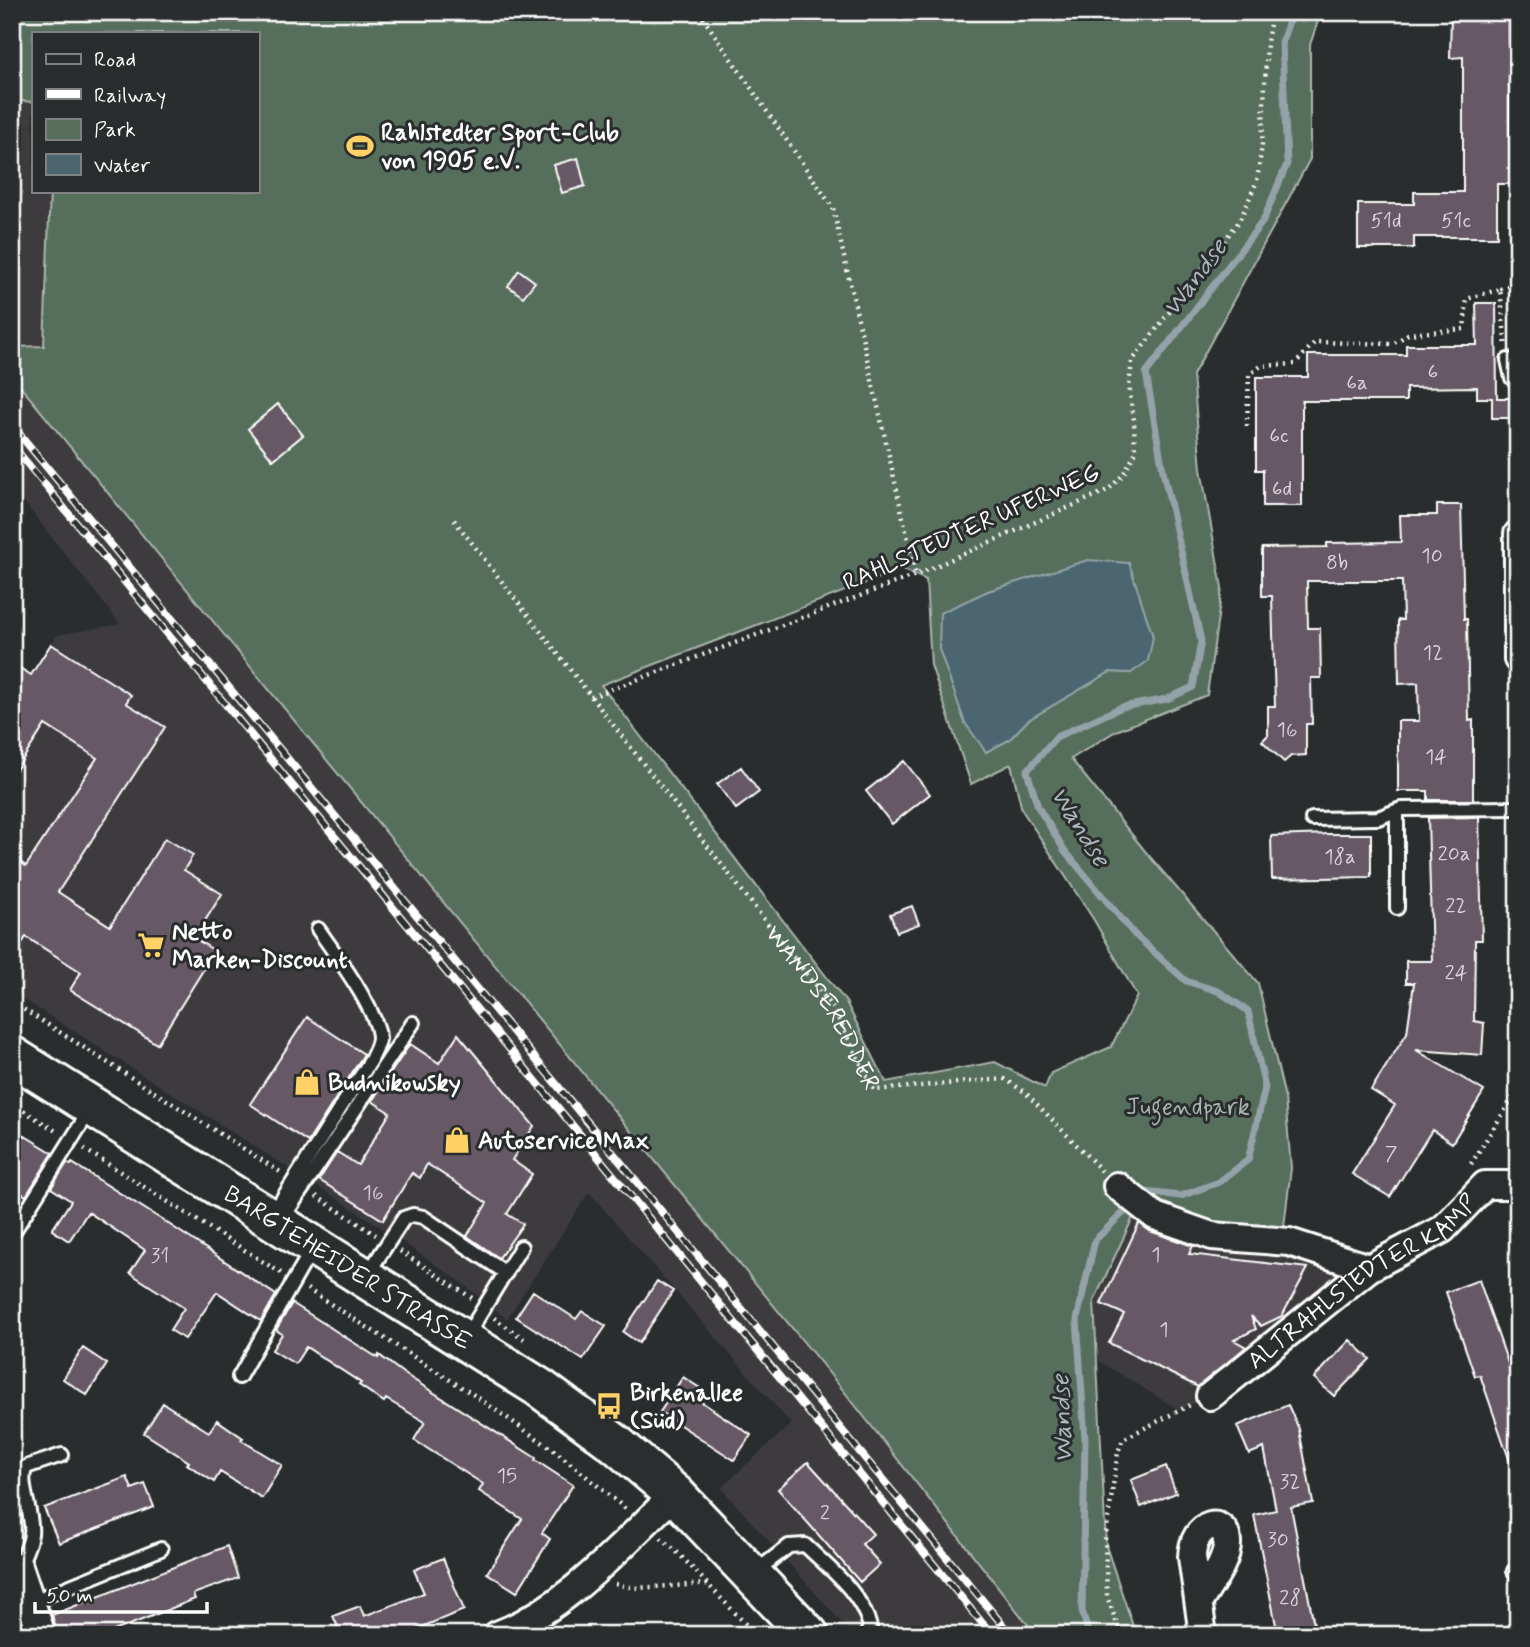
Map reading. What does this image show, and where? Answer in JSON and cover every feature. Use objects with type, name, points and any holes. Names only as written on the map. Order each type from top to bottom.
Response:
[{"type":"main road","name":"BARGTEHEIDER STRASSE","points":[[12,1056],[540,1388],[616,1444],[676,1494],[809,1635]]},
{"type":"street","points":[[1518,534],[1518,659]]},
{"type":"street","name":"ALTRAHLSTEDTER KAMP","points":[[1210,1396],[1369,1268],[1443,1228],[1485,1185],[1518,1185]]},
{"type":"street","points":[[1117,1186],[1155,1216],[1212,1236],[1289,1242],[1369,1268]]},
{"type":"street","points":[[497,1635],[515,1628],[562,1599],[676,1494]]},
{"type":"street","points":[[16,1566],[42,1635]]},
{"type":"street","points":[[1199,1602],[1203,1635]]},
{"type":"lane","points":[[1507,360],[1512,379],[1518,383]]},
{"type":"lane","points":[[1312,819],[1378,818],[1397,811],[1518,808]]},
{"type":"lane","points":[[1396,908],[1397,811]]},
{"type":"lane","points":[[275,1221],[371,1060],[379,1042],[374,1021],[347,972],[318,929]]},
{"type":"lane","points":[[275,1221],[414,1023]]},
{"type":"lane","points":[[14,1231],[92,1106]]},
{"type":"lane","points":[[365,1278],[404,1218],[413,1215],[423,1217],[506,1273]]},
{"type":"lane","points":[[239,1377],[314,1246]]},
{"type":"lane","points":[[464,1340],[521,1247]]},
{"type":"lane","points":[[16,1566],[31,1535],[31,1514],[23,1470],[62,1455]]},
{"type":"lane","points":[[752,1574],[789,1546],[805,1545],[856,1597],[866,1612],[870,1627],[866,1635]]},
{"type":"lane","points":[[31,1602],[161,1549]]},
{"type":"path","points":[[699,12],[833,208],[916,575]]},
{"type":"path","name":"RAHLSTEDTER UFERWEG","points":[[592,697],[916,575],[1108,490],[1123,474],[1135,453],[1129,387],[1132,361],[1240,220],[1256,181],[1262,145],[1267,42],[1272,12]]},
{"type":"path","points":[[1247,426],[1249,375],[1261,366],[1295,364],[1315,342],[1393,344],[1408,334],[1464,328],[1467,299],[1518,282]]},
{"type":"path","points":[[1500,289],[1507,360]]},
{"type":"path","name":"WANDSEREDDER","points":[[454,520],[833,1008],[874,1090],[1005,1079],[1026,1093],[1117,1186]]},
{"type":"path","points":[[1467,1172],[1518,1089]]},
{"type":"path","points":[[12,1103],[477,1397],[558,1453],[679,1554],[756,1635]]},
{"type":"path","points":[[1121,1635],[1107,1596],[1105,1540],[1118,1452],[1123,1439],[1210,1396]]},
{"type":"path","points":[[585,1579],[635,1588],[709,1584]]},
{"type":"shaded area","points":[[12,100],[32,102],[32,192],[50,192],[44,347],[12,347]]},
{"type":"shaded area","points":[[12,376],[847,1395],[1036,1635],[968,1635],[964,1630],[954,1635],[853,1635],[721,1488],[791,1424],[589,1192],[507,1319],[457,1279],[364,1216],[12,992],[12,704],[57,635],[120,624],[12,487]]},
{"type":"shaded area","points":[[1135,1213],[1369,1268],[1210,1396],[1179,1410],[1097,1360],[1094,1301]]},
{"type":"green space","name":"Jugendpark","points":[[12,12],[1321,12],[1310,45],[1310,159],[1193,375],[1201,469],[1222,588],[1207,695],[1116,731],[1071,759],[1145,851],[1258,983],[1285,1098],[1291,1168],[1283,1235],[1216,1225],[1149,1196],[1135,1213],[1094,1301],[1106,1546],[1136,1635],[1036,1635],[847,1395],[12,376],[12,347],[44,346],[50,192],[259,192],[259,32],[32,32],[32,102],[12,100]],"holes":[[[1128,563],[1153,637],[1131,673],[1110,672],[1028,720],[1009,740],[986,752],[988,591],[1032,578]],[[902,569],[926,580],[931,665],[971,784],[1011,764],[1022,810],[1094,920],[1137,996],[1111,1047],[1051,1073],[1045,1088],[995,1062],[886,1082],[846,1002],[601,685]]]},
{"type":"water","points":[[1088,560],[1129,563],[1153,637],[1148,661],[1131,673],[1110,672],[1028,720],[1009,740],[986,752],[965,723],[939,649],[940,613],[988,591]]},
{"type":"building","points":[[1451,12],[1509,12],[1510,184],[1497,184],[1497,237],[1414,237],[1414,248],[1358,248],[1358,204],[1414,204],[1414,192],[1463,192],[1463,57],[1450,58]]},
{"type":"building","points":[[578,158],[585,186],[562,193],[554,165]]},
{"type":"building","points":[[519,270],[535,282],[523,297],[508,286]]},
{"type":"building","points":[[1476,303],[1496,303],[1497,398],[1518,398],[1518,418],[1492,418],[1492,398],[1477,398],[1477,387],[1406,388],[1406,401],[1302,401],[1302,506],[1263,506],[1263,470],[1256,470],[1256,377],[1308,377],[1308,355],[1406,355],[1406,345],[1477,345]]},
{"type":"building","points":[[278,404],[303,435],[273,460],[248,429]]},
{"type":"building","points":[[1437,505],[1461,505],[1469,721],[1473,720],[1473,800],[1428,800],[1428,791],[1398,791],[1398,721],[1419,721],[1418,683],[1399,684],[1398,620],[1403,620],[1402,581],[1307,581],[1308,628],[1320,628],[1321,678],[1311,678],[1312,724],[1306,724],[1306,755],[1291,756],[1284,762],[1262,741],[1268,735],[1268,706],[1275,706],[1272,596],[1262,596],[1262,548],[1327,547],[1327,543],[1401,542],[1400,515],[1437,515]]},
{"type":"building","points":[[51,644],[131,695],[126,703],[165,727],[58,892],[110,926],[165,838],[193,855],[184,870],[222,894],[194,938],[215,951],[157,1044],[70,990],[81,972],[26,937],[12,959],[12,857],[26,866],[97,758],[45,725],[12,776],[12,663],[31,675]]},
{"type":"building","points":[[904,761],[930,794],[892,824],[866,791]]},
{"type":"building","points":[[741,767],[759,792],[736,809],[717,784]]},
{"type":"building","points":[[1479,817],[1482,940],[1475,940],[1474,1021],[1484,1023],[1482,1055],[1416,1050],[1484,1091],[1452,1143],[1432,1130],[1390,1197],[1352,1174],[1395,1105],[1371,1090],[1407,1033],[1414,983],[1406,983],[1406,961],[1432,961],[1428,818]]},
{"type":"building","points":[[1371,834],[1371,877],[1272,879],[1271,836]]},
{"type":"building","points":[[912,906],[919,924],[897,932],[890,914]]},
{"type":"building","points":[[307,1017],[364,1054],[308,1142],[250,1104]]},
{"type":"building","name":"Autoservice Max","points":[[458,1034],[534,1126],[512,1160],[532,1174],[507,1214],[523,1224],[499,1258],[467,1236],[487,1203],[427,1164],[420,1178],[412,1173],[383,1220],[319,1180],[337,1152],[358,1165],[390,1113],[372,1101],[410,1044],[439,1063]]},
{"type":"building","points":[[12,1128],[53,1153],[26,1196],[12,1187]]},
{"type":"building","points":[[67,1163],[72,1163],[164,1221],[276,1295],[261,1321],[217,1292],[185,1339],[170,1330],[184,1308],[130,1273],[145,1250],[88,1212],[69,1241],[52,1230],[71,1201],[51,1188]]},
{"type":"building","points":[[1139,1223],[1150,1231],[1193,1246],[1189,1254],[1308,1268],[1282,1316],[1261,1326],[1251,1316],[1256,1329],[1234,1340],[1246,1347],[1198,1387],[1109,1343],[1124,1314],[1101,1304]]},
{"type":"building","points":[[1479,1280],[1518,1392],[1518,1475],[1515,1476],[1480,1375],[1475,1376],[1446,1292]]},
{"type":"building","points":[[657,1281],[673,1291],[639,1343],[623,1332]]},
{"type":"building","points":[[533,1291],[576,1319],[582,1311],[606,1326],[583,1360],[516,1317]]},
{"type":"building","points":[[292,1303],[378,1358],[379,1355],[573,1485],[542,1533],[550,1539],[517,1592],[487,1573],[522,1519],[479,1491],[483,1484],[414,1440],[425,1422],[386,1399],[384,1402],[359,1385],[361,1383],[306,1347],[295,1364],[272,1350],[282,1334],[276,1330]]},
{"type":"building","points":[[1350,1340],[1370,1359],[1334,1396],[1314,1378]]},
{"type":"building","points":[[83,1348],[107,1364],[87,1395],[63,1379]]},
{"type":"building","points":[[683,1377],[706,1392],[700,1401],[751,1435],[734,1460],[660,1412]]},
{"type":"building","points":[[163,1403],[209,1432],[217,1420],[243,1438],[241,1440],[282,1465],[262,1498],[220,1472],[214,1482],[144,1433]]},
{"type":"building","points":[[1288,1405],[1299,1429],[1313,1503],[1291,1507],[1316,1635],[1278,1635],[1254,1515],[1276,1510],[1264,1448],[1249,1454],[1237,1426]]},
{"type":"building","points":[[808,1462],[873,1534],[862,1544],[880,1564],[860,1582],[778,1489]]},
{"type":"building","points":[[1166,1466],[1176,1493],[1141,1507],[1131,1480]]},
{"type":"building","points":[[127,1477],[132,1489],[145,1484],[154,1507],[59,1543],[44,1508]]},
{"type":"building","points":[[227,1546],[238,1578],[193,1594],[195,1599],[104,1635],[58,1635],[52,1615]]},
{"type":"building","points":[[443,1558],[464,1610],[402,1635],[321,1635],[338,1627],[333,1616],[360,1606],[364,1616],[424,1593],[414,1570]]},
{"type":"waterway","name":"Wandse","points":[[1089,1635],[1082,1611],[1085,1440],[1077,1319],[1095,1240],[1145,1192],[1181,1196],[1219,1182],[1248,1160],[1265,1088],[1248,1011],[1218,991],[1186,981],[1134,934],[1065,851],[1038,807],[1027,771],[1056,737],[1122,707],[1167,699],[1193,687],[1201,641],[1163,471],[1146,373],[1263,221],[1287,164],[1282,42],[1292,12]]},
{"type":"railway","points":[[12,425],[1011,1635]]},
{"type":"railway","points":[[12,445],[992,1635]]},
{"type":"place","name":"Rahlstedter Sport-Club von 1905 e.V.","points":[[360,146]]},
{"type":"place","name":"Netto Marken-Discount","points":[[151,945]]},
{"type":"place","name":"Budnikowsky","points":[[307,1082]]},
{"type":"place","name":"Autoservice Max","points":[[457,1140]]},
{"type":"place","name":"Birkenallee (Süd)","points":[[609,1406]]}]
